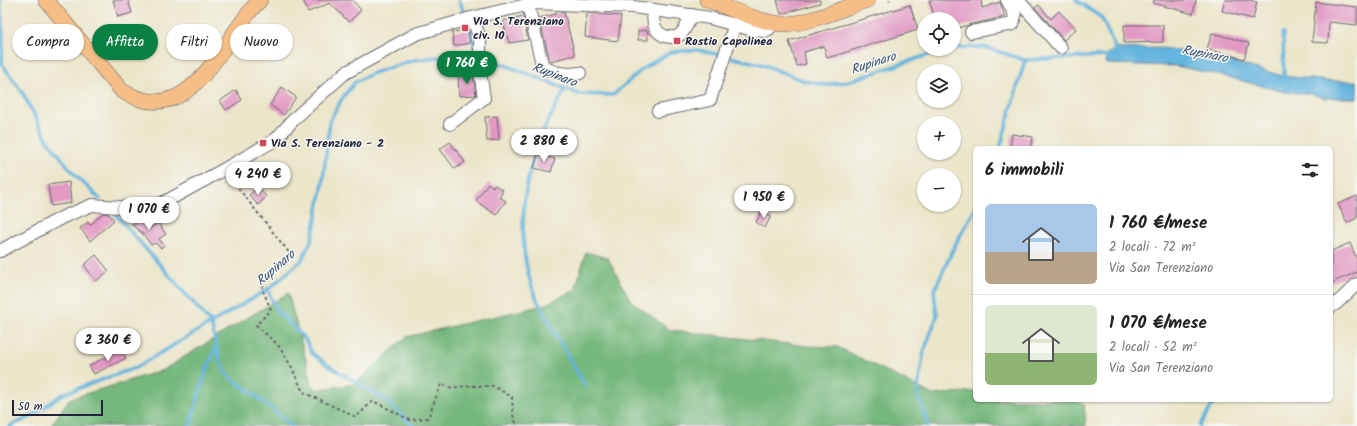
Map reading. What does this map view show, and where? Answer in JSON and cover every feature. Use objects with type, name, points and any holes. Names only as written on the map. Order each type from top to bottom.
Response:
[{"type":"main road","points":[[46,0],[122,92],[133,98],[148,101],[162,101],[178,97],[192,88],[203,77],[256,2]]},
{"type":"main road","points":[[707,0],[774,22],[785,24],[802,22],[846,3],[868,0]]},
{"type":"street","points":[[971,32],[1013,24],[1015,15],[1007,0]]},
{"type":"street","points":[[1018,0],[1061,48]]},
{"type":"street","points":[[0,251],[63,217],[92,205],[146,209],[161,204],[275,140],[296,117],[345,73],[416,34],[471,18],[535,3],[572,3],[634,7],[692,15],[735,24],[753,30],[765,31],[769,29],[774,22]]},
{"type":"street","points":[[528,5],[542,64],[545,67],[567,75],[580,73]]},
{"type":"street","points":[[654,10],[653,21],[656,30],[661,35],[668,37],[677,37],[682,32],[692,15]]},
{"type":"street","points":[[450,124],[484,98],[480,72],[480,37],[471,18]]},
{"type":"street","points":[[658,111],[710,100],[735,24]]},
{"type":"street","points":[[1333,306],[1338,303],[1357,284]]},
{"type":"path","points":[[223,170],[291,254],[263,284],[262,288],[266,294],[270,310],[256,325],[278,345],[292,366],[303,392],[356,417],[373,401],[410,420],[428,418],[441,384],[452,388],[465,386],[493,386],[512,397],[513,415],[517,426]]},
{"type":"green space","points":[[586,252],[608,258],[631,301],[670,330],[807,346],[838,347],[933,395],[973,391],[973,402],[1078,402],[1084,404],[1086,426],[51,426],[69,399],[163,370],[288,293],[314,390],[355,384],[406,337],[544,305],[575,290]]},
{"type":"water","points":[[1162,48],[1184,51],[1229,61],[1283,76],[1329,81],[1357,81],[1357,98],[1325,98],[1311,94],[1284,92],[1224,76],[1176,66],[1107,64],[1105,56],[1115,49]]},
{"type":"building","points":[[113,0],[128,0],[132,13],[118,17]]},
{"type":"building","points":[[303,0],[352,0],[361,10],[349,22],[330,3],[308,12]]},
{"type":"building","points":[[777,0],[820,0],[820,3],[781,14]]},
{"type":"building","points":[[929,0],[981,0],[982,8],[1000,2],[1005,17],[961,27],[961,12],[933,12]]},
{"type":"building","points":[[1154,0],[1196,0],[1193,14],[1153,3]]},
{"type":"building","points":[[1225,0],[1249,0],[1257,2],[1253,19],[1222,11]]},
{"type":"building","points":[[1316,2],[1357,7],[1357,25],[1329,22],[1328,43],[1312,42]]},
{"type":"building","points":[[910,5],[917,27],[917,30],[827,58],[824,46],[804,52],[806,64],[797,66],[789,41]]},
{"type":"building","points":[[1039,5],[1051,19],[1059,11],[1076,29],[1064,40],[1035,8]]},
{"type":"building","points":[[564,12],[575,55],[550,61],[539,18]]},
{"type":"building","points":[[587,13],[621,16],[618,41],[585,37]]},
{"type":"building","points":[[523,16],[528,40],[509,43],[503,21]]},
{"type":"building","points":[[1124,25],[1163,25],[1163,42],[1124,43]]},
{"type":"building","points":[[468,30],[470,43],[454,46],[452,32]]},
{"type":"building","points":[[647,30],[648,40],[638,40],[638,31]]},
{"type":"building","points":[[1212,33],[1249,43],[1244,59],[1207,49]]},
{"type":"building","points":[[473,73],[476,95],[459,96],[458,74]]},
{"type":"building","points":[[282,87],[296,97],[284,115],[270,105]]},
{"type":"building","points":[[236,90],[242,100],[226,110],[220,101]]},
{"type":"building","points":[[497,116],[499,140],[487,141],[485,117]]},
{"type":"building","points":[[1012,134],[1033,137],[1031,146],[1010,146]]},
{"type":"building","points":[[450,142],[465,162],[455,169],[440,149]]},
{"type":"building","points":[[538,154],[555,159],[551,172],[534,168]]},
{"type":"building","points":[[69,182],[71,203],[51,206],[48,185]]},
{"type":"building","points":[[488,183],[493,187],[495,185],[503,190],[499,197],[506,201],[496,215],[476,201]]},
{"type":"building","points":[[259,187],[266,197],[258,205],[249,195]]},
{"type":"building","points":[[1357,196],[1357,218],[1347,223],[1338,204]]},
{"type":"building","points":[[762,211],[771,216],[765,228],[756,222]]},
{"type":"building","points":[[103,213],[109,214],[114,220],[90,241],[80,228],[88,222],[90,225]]},
{"type":"building","points":[[130,216],[140,216],[150,228],[158,223],[166,234],[159,239],[164,245],[161,248],[155,243],[151,245],[143,234],[131,224],[136,224]]},
{"type":"building","points":[[1350,243],[1357,260],[1357,272],[1333,282],[1333,250]]},
{"type":"building","points":[[96,255],[109,271],[96,281],[84,265]]},
{"type":"building","points":[[121,349],[126,358],[94,374],[89,366]]},
{"type":"waterway","points":[[0,0],[3,36],[2,64],[22,92],[48,141],[75,175],[100,199]]},
{"type":"waterway","points":[[459,0],[466,17]]},
{"type":"waterway","points":[[1076,0],[1102,18],[1117,53]]},
{"type":"waterway","points":[[470,27],[475,50]]},
{"type":"waterway","points":[[1283,33],[1284,80]]},
{"type":"waterway","name":"Rupinaro","points":[[961,48],[984,47],[1025,60],[1109,56]]},
{"type":"waterway","name":"Rupinaro","points":[[10,426],[30,417],[63,394],[137,367],[270,288],[301,261],[312,239],[322,189],[330,120],[343,97],[355,82],[373,73],[414,60],[446,56],[467,56],[492,60],[579,94],[613,95],[645,67],[671,52],[698,50],[761,64],[805,81],[825,85],[846,82],[925,56]]},
{"type":"waterway","points":[[1001,146],[1025,60]]},
{"type":"waterway","points":[[565,89],[544,130],[532,163],[524,203],[524,244],[526,264],[531,284],[538,302],[586,387]]},
{"type":"waterway","points":[[928,426],[917,392],[924,351],[937,316],[934,291],[955,245],[973,213]]},
{"type":"waterway","name":"Rupinaro","points":[[116,215],[211,323],[220,361],[228,376],[256,396],[292,426]]},
{"type":"waterway","points":[[267,289],[278,312],[305,339],[312,353],[326,364],[387,401],[413,426]]},
{"type":"waterway","points":[[190,426],[205,374],[217,345]]},
{"type":"waterway","points":[[1200,426],[1214,402]]},
{"type":"place","name":"Via S. Terenziano civ. 10","points":[[465,28]]},
{"type":"place","name":"Rostio Capolinea","points":[[677,41]]},
{"type":"place","name":"Via S. Terenziano - 2","points":[[263,143]]}]
